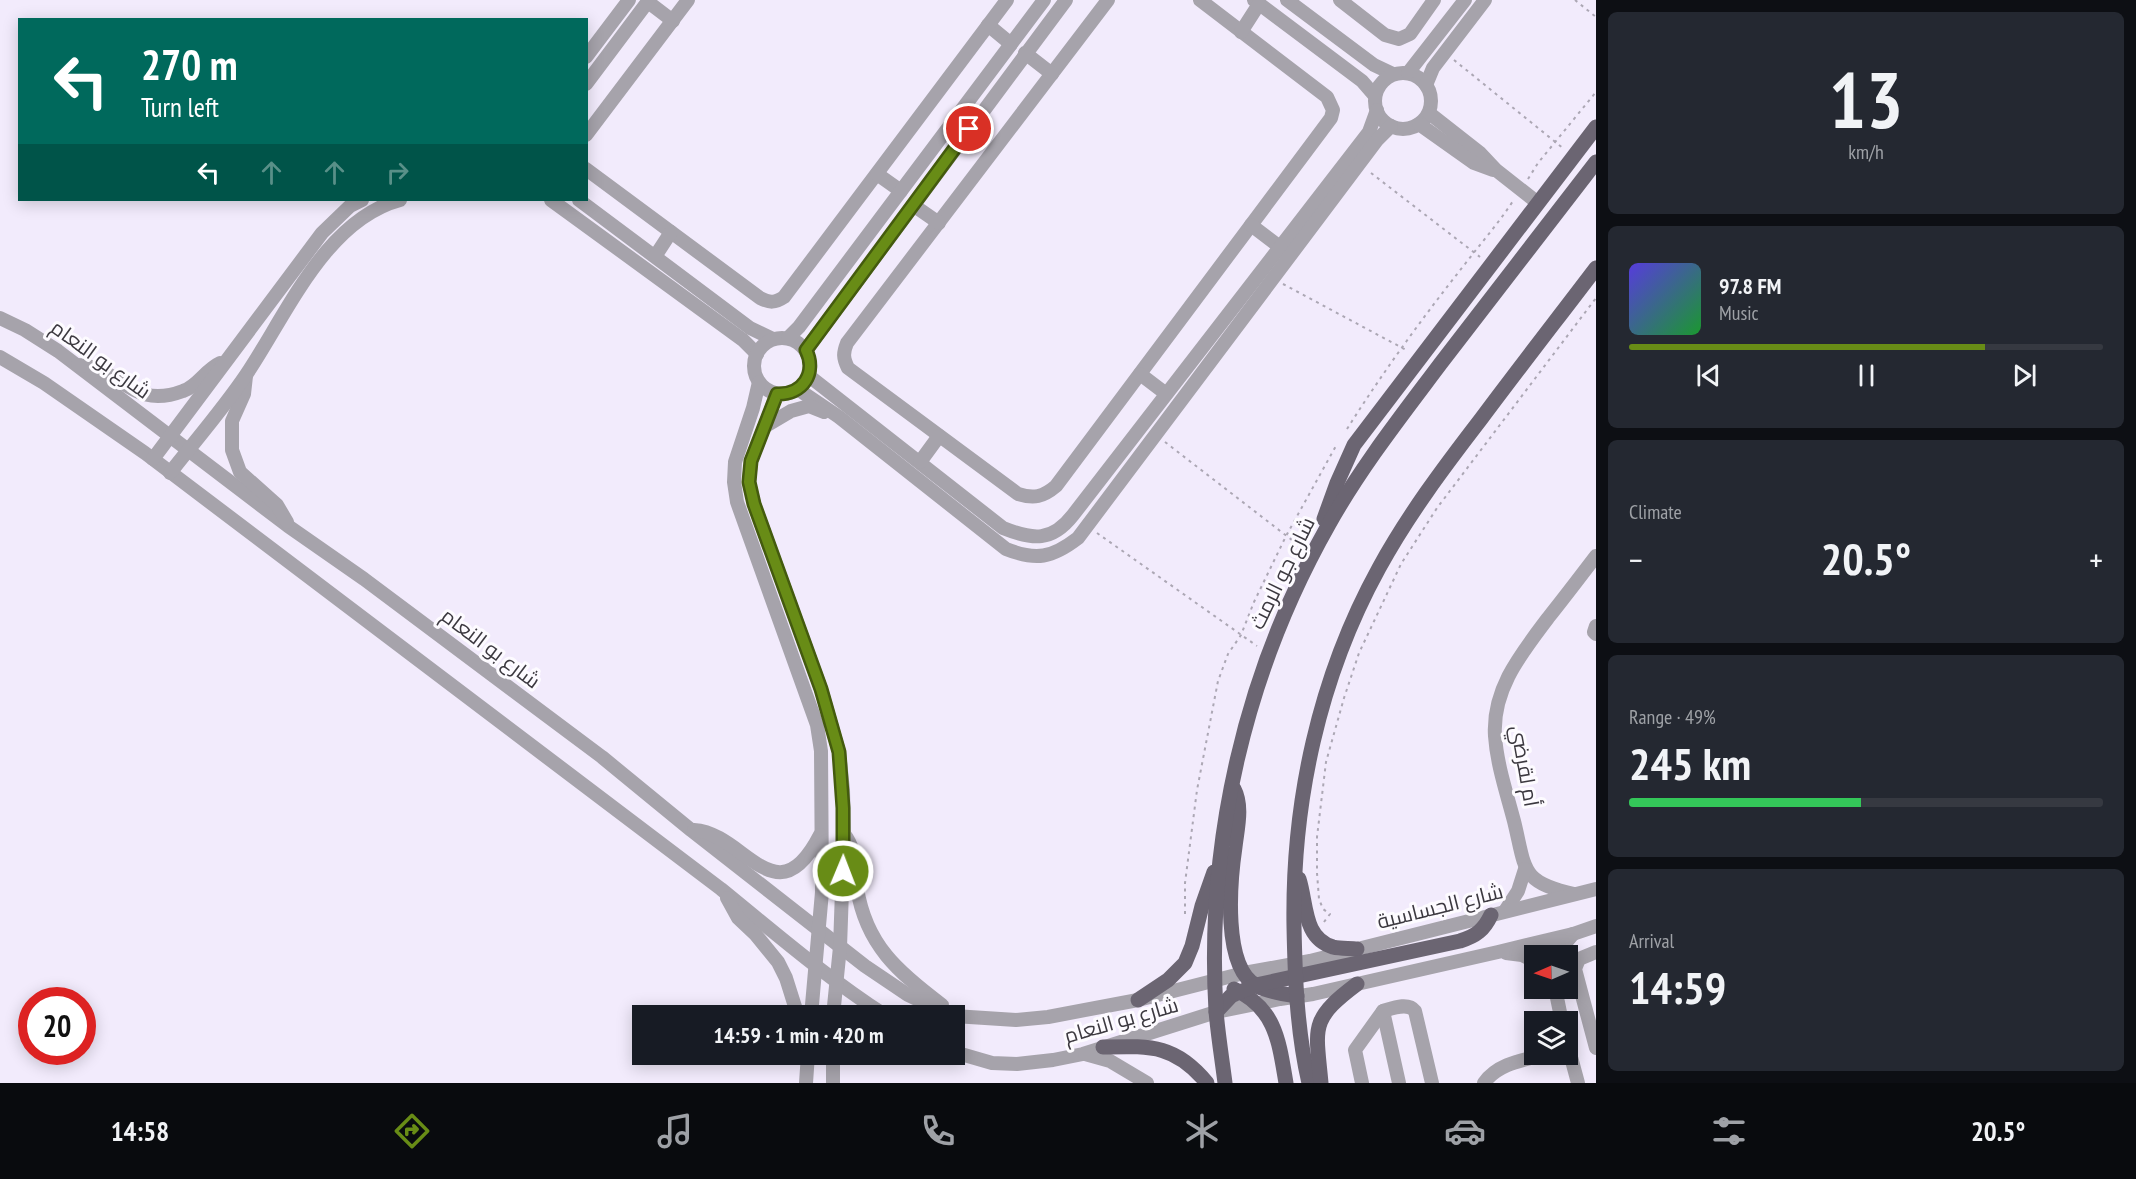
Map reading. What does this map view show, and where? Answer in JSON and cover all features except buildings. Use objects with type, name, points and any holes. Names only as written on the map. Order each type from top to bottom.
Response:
[{"type":"main road","points":[[1312,555],[1337,483],[1354,445],[1596,127]]},
{"type":"main road","name":"شارع جو الرمث","points":[[1225,1083],[1216,1012],[1216,914],[1221,849],[1241,739],[1268,654],[1312,555],[1359,476],[1403,414],[1596,162]]},
{"type":"main road","points":[[1309,1083],[1300,1030],[1295,971],[1294,864],[1299,814],[1310,755],[1324,701],[1340,654],[1378,569],[1423,496],[1596,267]]},
{"type":"main road","points":[[1232,783],[1237,794],[1238,812],[1233,860],[1232,931],[1237,961],[1244,973],[1256,985],[1297,996]]},
{"type":"main road","points":[[1138,1000],[1168,980],[1185,963],[1221,849]]},
{"type":"main road","points":[[1294,864],[1304,892],[1305,912],[1315,937],[1333,947],[1357,949]]},
{"type":"main road","points":[[1216,1012],[1238,991],[1295,971],[1460,941],[1476,935],[1498,913]]},
{"type":"main road","points":[[1216,980],[1256,1003],[1273,1024],[1278,1038],[1286,1083]]},
{"type":"main road","points":[[1321,1083],[1317,1046],[1320,1019],[1329,1006],[1357,984]]},
{"type":"main road","points":[[1103,1047],[1143,1046],[1174,1053],[1198,1071],[1207,1083]]},
{"type":"street","points":[[588,54],[629,0]]},
{"type":"street","points":[[588,132],[688,0]]},
{"type":"street","points":[[588,170],[760,298],[773,303],[784,297],[1007,0]]},
{"type":"street","points":[[788,338],[799,327],[1044,0]]},
{"type":"street","points":[[806,350],[1065,0]]},
{"type":"street","points":[[1108,0],[847,343],[843,352],[848,368],[1018,494],[1039,497],[1056,486],[1331,118],[1333,110],[1327,97],[1200,0]]},
{"type":"street","points":[[1241,32],[1257,2],[1362,81],[1375,96],[1380,117],[1391,126],[1406,129],[1419,124],[1429,113],[1431,98],[1421,79],[1408,73],[1393,74],[1374,65],[1287,0]]},
{"type":"street","points":[[1340,0],[1385,35],[1399,39],[1410,34],[1434,0]]},
{"type":"street","points":[[1408,73],[1465,0]]},
{"type":"street","points":[[1426,85],[1433,68],[1485,0]]},
{"type":"street","points":[[588,81],[648,1],[673,21]]},
{"type":"street","points":[[988,25],[1011,44]]},
{"type":"street","points":[[1025,53],[1052,74]]},
{"type":"street","points":[[1375,96],[1382,82],[1393,74]]},
{"type":"street","points":[[809,376],[1004,528],[1021,536],[1038,537],[1052,534],[1065,526],[1369,132],[1377,110]]},
{"type":"street","points":[[1429,113],[1538,203]]},
{"type":"street","points":[[1419,124],[1474,163],[1496,170]]},
{"type":"street","points":[[799,390],[838,417],[1006,549],[1023,555],[1040,557],[1062,550],[1078,538],[1088,526],[1377,140],[1391,126]]},
{"type":"street","points":[[877,174],[900,191]]},
{"type":"street","points":[[153,459],[322,233],[350,206],[360,201]]},
{"type":"street","points":[[170,473],[246,375],[306,278],[334,244],[361,217],[398,201]]},
{"type":"street","points":[[552,201],[743,340],[756,354]]},
{"type":"street","points":[[580,201],[656,255],[750,328],[773,339],[788,338],[801,344],[811,364],[809,376],[799,390],[792,393],[770,392],[759,382],[754,368],[756,354],[761,347],[773,339]]},
{"type":"street","points":[[913,205],[939,223]]},
{"type":"street","points":[[1251,225],[1280,247]]},
{"type":"street","points":[[656,255],[671,232]]},
{"type":"street","name":"شارع بو النعام","points":[[0,318],[33,335],[77,365],[288,526],[364,579],[602,757],[840,947],[908,995],[930,1005]]},
{"type":"street","points":[[0,357],[44,383],[153,459],[721,889],[815,965],[870,1005]]},
{"type":"street","points":[[77,365],[102,369],[123,385],[141,394],[162,396],[190,388],[214,366],[228,361]]},
{"type":"street","points":[[1140,374],[1166,393]]},
{"type":"street","points":[[246,375],[244,394],[232,421],[232,450],[240,472],[277,505],[288,526]]},
{"type":"street","points":[[759,382],[735,462],[734,482],[737,502],[817,725],[821,751],[822,892],[812,1005]]},
{"type":"street","points":[[777,394],[751,461],[749,482],[754,504],[821,689],[839,752],[844,834],[840,947],[834,1005]]},
{"type":"street","points":[[764,427],[791,411],[808,406],[838,417]]},
{"type":"street","points":[[920,462],[939,436]]},
{"type":"street","name":"أم لقرضي","points":[[1525,869],[1498,760],[1495,735],[1500,697],[1517,658],[1596,556]]},
{"type":"street","points":[[1596,626],[1594,632],[1596,634]]},
{"type":"street","points":[[691,830],[710,833],[753,863],[780,871],[798,867],[804,862],[821,833]]},
{"type":"street","points":[[844,834],[853,850],[856,886],[866,920],[885,955],[903,976],[941,1005]]},
{"type":"street","points":[[1498,913],[1518,891],[1525,869],[1541,884],[1576,894]]},
{"type":"street","points":[[721,889],[738,918],[756,935],[778,962],[795,1005]]},
{"type":"street","name":"شارع الجساسية","points":[[1295,971],[1357,949],[1596,889]]},
{"type":"street","points":[[1297,996],[1498,952],[1573,934],[1596,926]]},
{"type":"street","points":[[1564,945],[1573,934]]},
{"type":"street","points":[[1498,952],[1524,956]]},
{"type":"street","points":[[1596,952],[1578,959],[1575,969],[1596,1048]]},
{"type":"street","name":"شارع بو النعام","points":[[965,1017],[1016,1020],[1048,1017],[1138,1000],[1244,973],[1295,971]]},
{"type":"street","name":"شارع بو النعام","points":[[965,1055],[992,1063],[1017,1064],[1053,1060],[1216,1012],[1297,996]]},
{"type":"street","points":[[1362,1083],[1355,1050],[1383,1011],[1407,1006],[1412,1007],[1415,1011],[1432,1083]]},
{"type":"street","points":[[1383,1011],[1399,1083]]},
{"type":"street","points":[[1083,1053],[1116,1064],[1147,1083]]},
{"type":"street","points":[[1484,1083],[1494,1071],[1524,1060]]},
{"type":"street","points":[[805,1065],[806,1081]]},
{"type":"street","points":[[806,1081],[807,1065]]},
{"type":"street","points":[[833,1083],[834,1065]]},
{"type":"street","points":[[1573,1065],[1578,1083]]},
{"type":"path","points":[[1575,0],[1596,17]]},
{"type":"path","points":[[1445,53],[1574,156]]},
{"type":"path","points":[[1359,164],[1491,265]]},
{"type":"path","points":[[1272,279],[1420,358]]},
{"type":"path","points":[[1315,937],[1330,914],[1323,909],[1319,899],[1317,873],[1317,837],[1326,762],[1359,653],[1401,564],[1437,508],[1596,298]]},
{"type":"path","points":[[1156,435],[1312,555]]},
{"type":"path","points":[[1088,526],[1268,654]]},
{"type":"route","points":[[843,871],[843,789],[839,752],[821,689],[754,504],[749,482],[751,461],[777,394],[792,393],[804,385],[809,376],[811,364],[806,350],[969,129]]}]
